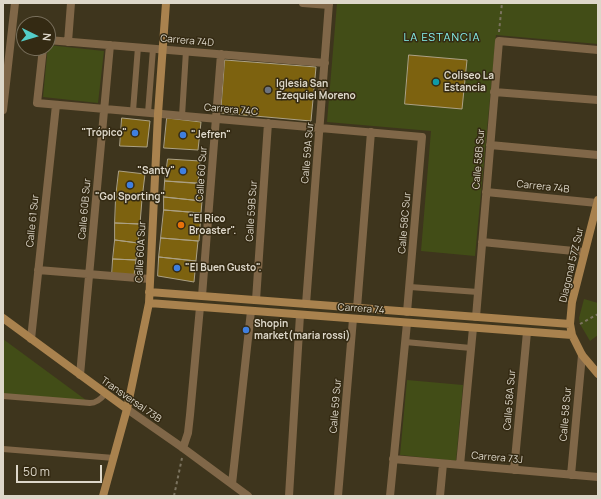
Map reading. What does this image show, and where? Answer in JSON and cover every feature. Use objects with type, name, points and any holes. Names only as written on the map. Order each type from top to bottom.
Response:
[{"type":"street","points":[[3,110],[15,3]]},
{"type":"street","points":[[68,42],[71,3]]},
{"type":"street","name":"Calle 60A Sur","points":[[103,496],[127,409],[150,292],[158,114],[166,3]]},
{"type":"street","points":[[303,3],[329,4]]},
{"type":"street","name":"Calle 59A Sur","points":[[306,304],[329,4]]},
{"type":"street","name":"Carrera 74D","points":[[56,41],[325,63]]},
{"type":"street","points":[[499,41],[598,50]]},
{"type":"street","name":"Calle 58B Sur","points":[[476,317],[499,41]]},
{"type":"street","name":"Calle 60B Sur","points":[[80,376],[110,45]]},
{"type":"street","name":"Calle 60 Sur","points":[[202,296],[221,54]]},
{"type":"street","name":"Carrera 74C","points":[[42,56],[37,103],[422,137]]},
{"type":"street","points":[[494,92],[598,100]]},
{"type":"street","name":"Calle 61 Sur","points":[[31,339],[56,105]]},
{"type":"street","name":"Calle 59B Sur","points":[[256,300],[268,123]]},
{"type":"street","points":[[357,308],[371,132]]},
{"type":"street","name":"Calle 58C Sur","points":[[408,312],[422,137]]},
{"type":"street","points":[[490,145],[598,155]]},
{"type":"street","name":"Carrera 74B","points":[[486,192],[598,201]]},
{"type":"street","name":"Diagonal 57Z Sur","points":[[571,330],[572,302],[598,201]]},
{"type":"street","points":[[482,242],[584,252]]},
{"type":"street","points":[[38,270],[150,278]]},
{"type":"street","name":"Carrera 74","points":[[150,292],[476,317],[571,330]]},
{"type":"street","name":"Carrera 74","points":[[148,303],[527,332],[571,330]]},
{"type":"street","points":[[183,448],[188,433],[200,307]]},
{"type":"street","points":[[232,484],[251,311]]},
{"type":"street","points":[[289,496],[300,314]]},
{"type":"street","name":"Transversal 73B","points":[[3,318],[80,376],[183,448],[246,495]]},
{"type":"street","name":"Calle 59 Sur","points":[[338,496],[353,318]]},
{"type":"street","points":[[390,496],[407,323]]},
{"type":"street","points":[[460,465],[472,328]]},
{"type":"street","points":[[571,330],[582,355],[598,374]]},
{"type":"street","name":"Calle 58A Sur","points":[[514,470],[527,332]]},
{"type":"street","name":"Calle 58 Sur","points":[[571,475],[582,355]]},
{"type":"street","name":"Carrera 73J","points":[[393,459],[598,477]]},
{"type":"street","points":[[440,496],[443,464]]},
{"type":"lane","points":[[133,112],[138,48]]},
{"type":"lane","points":[[148,113],[153,49]]},
{"type":"lane","points":[[182,116],[186,51]]},
{"type":"lane","points":[[410,287],[478,292]]},
{"type":"lane","points":[[405,342],[471,348]]},
{"type":"lane","points":[[3,396],[90,403],[98,401],[105,394]]},
{"type":"lane","points":[[3,449],[114,458]]},
{"type":"path","points":[[499,41],[502,3]]},
{"type":"path","points":[[571,330],[598,314]]},
{"type":"path","points":[[174,496],[183,448]]},
{"type":"green space","points":[[337,3],[598,3],[598,44],[496,35],[475,256],[421,251],[431,131],[327,122]]},
{"type":"green space","points":[[56,46],[104,51],[98,103],[43,97],[47,56],[56,56]]},
{"type":"green space","points":[[584,299],[598,303],[598,335],[590,341],[580,324],[579,318]]},
{"type":"green space","points":[[3,339],[90,403],[3,395]]},
{"type":"green space","points":[[407,380],[463,385],[456,461],[400,455]]},
{"type":"building","name":"Coliseo La Estancia","points":[[409,55],[467,60],[462,109],[405,104]]},
{"type":"building","name":"Iglesia San Ezequiel Moreno","points":[[225,60],[316,67],[311,121],[221,113]]},
{"type":"building","name":"\"Trópico\"","points":[[122,118],[150,121],[147,147],[120,146]]},
{"type":"building","name":"\"Jefren\"","points":[[167,118],[201,122],[198,150],[164,148]]},
{"type":"building","name":"\"Santy\"","points":[[168,159],[200,161],[198,183],[165,181]]},
{"type":"building","name":"\"Gol Sporting\"","points":[[119,171],[145,174],[142,199],[116,197]]},
{"type":"building","points":[[165,181],[204,184],[202,201],[164,197]]},
{"type":"building","points":[[116,197],[142,199],[140,224],[115,223]]},
{"type":"building","points":[[164,197],[202,201],[201,213],[164,210]]},
{"type":"building","name":"\"El Rico Broaster\".","points":[[164,210],[201,213],[199,241],[161,238]]},
{"type":"building","points":[[115,223],[140,224],[138,243],[115,240]]},
{"type":"building","points":[[161,238],[198,241],[196,261],[159,257]]},
{"type":"building","points":[[115,240],[138,243],[136,260],[113,259]]},
{"type":"building","name":"\"El Buen Gusto\".","points":[[159,257],[196,261],[194,282],[158,276]]},
{"type":"building","points":[[113,259],[136,260],[134,276],[112,275]]},
{"type":"place","name":"Coliseo La Estancia","points":[[436,82]]},
{"type":"place","name":"Iglesia San Ezequiel Moreno","points":[[268,90]]},
{"type":"place","name":"\"Trópico\"","points":[[135,133]]},
{"type":"place","name":"\"Jefren\"","points":[[183,135]]},
{"type":"place","name":"\"Santy\"","points":[[183,171]]},
{"type":"place","name":"\"Gol Sporting\"","points":[[130,185]]},
{"type":"place","name":"\"El Rico Broaster\".","points":[[181,225]]},
{"type":"place","name":"\"El Buen Gusto\".","points":[[177,268]]},
{"type":"place","name":"Shopin market(maria rossi)","points":[[246,330]]},
{"type":"district","name":"LA ESTANCIA","points":[[442,38]]}]
